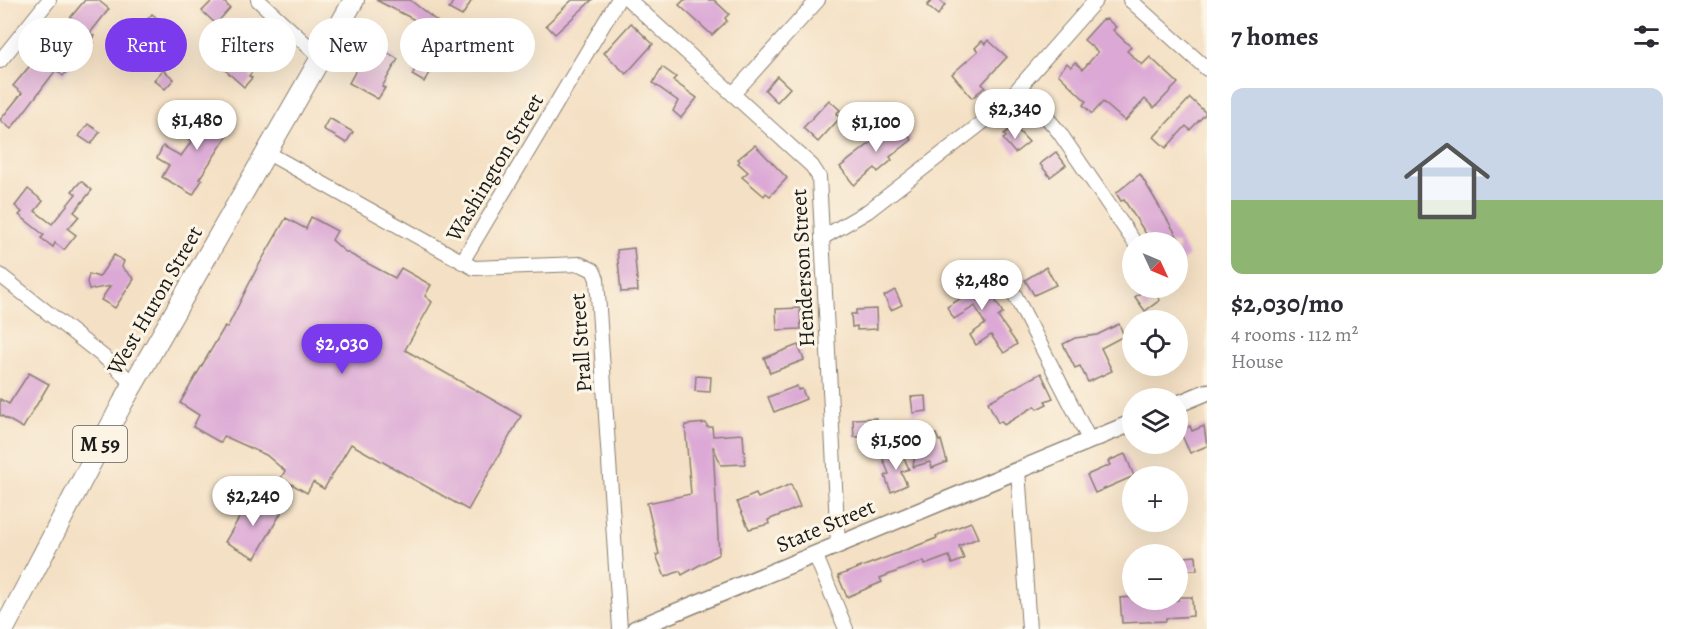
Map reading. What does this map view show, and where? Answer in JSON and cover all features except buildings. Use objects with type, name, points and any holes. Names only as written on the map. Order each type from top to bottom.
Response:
[{"type":"highway","name":"West Huron Street","points":[[344,18],[354,0]]},
{"type":"highway","name":"West Huron Street","points":[[4,629],[133,385],[313,72]]},
{"type":"main road","points":[[1188,400],[1207,392]]},
{"type":"main road","name":"State Street","points":[[635,629],[656,625],[838,544],[1122,427]]},
{"type":"street","points":[[0,61],[49,0]]},
{"type":"street","points":[[258,0],[308,46]]},
{"type":"street","name":"Washington Street","points":[[462,262],[618,0]]},
{"type":"street","name":"Henderson Street","points":[[630,0],[816,171],[820,185],[838,544]]},
{"type":"street","points":[[733,94],[818,0]]},
{"type":"street","points":[[822,238],[868,211],[1000,109],[1096,0]]},
{"type":"street","points":[[1130,0],[1207,69]]},
{"type":"street","points":[[1021,87],[1059,132],[1128,232]]},
{"type":"street","name":"Prall Street","points":[[266,152],[474,268],[580,264],[590,267],[596,275],[620,629]]},
{"type":"street","points":[[0,275],[114,365],[133,385]]},
{"type":"street","points":[[1006,278],[1089,441]]},
{"type":"street","points":[[1018,470],[1029,629]]},
{"type":"street","points":[[815,554],[846,629]]}]
